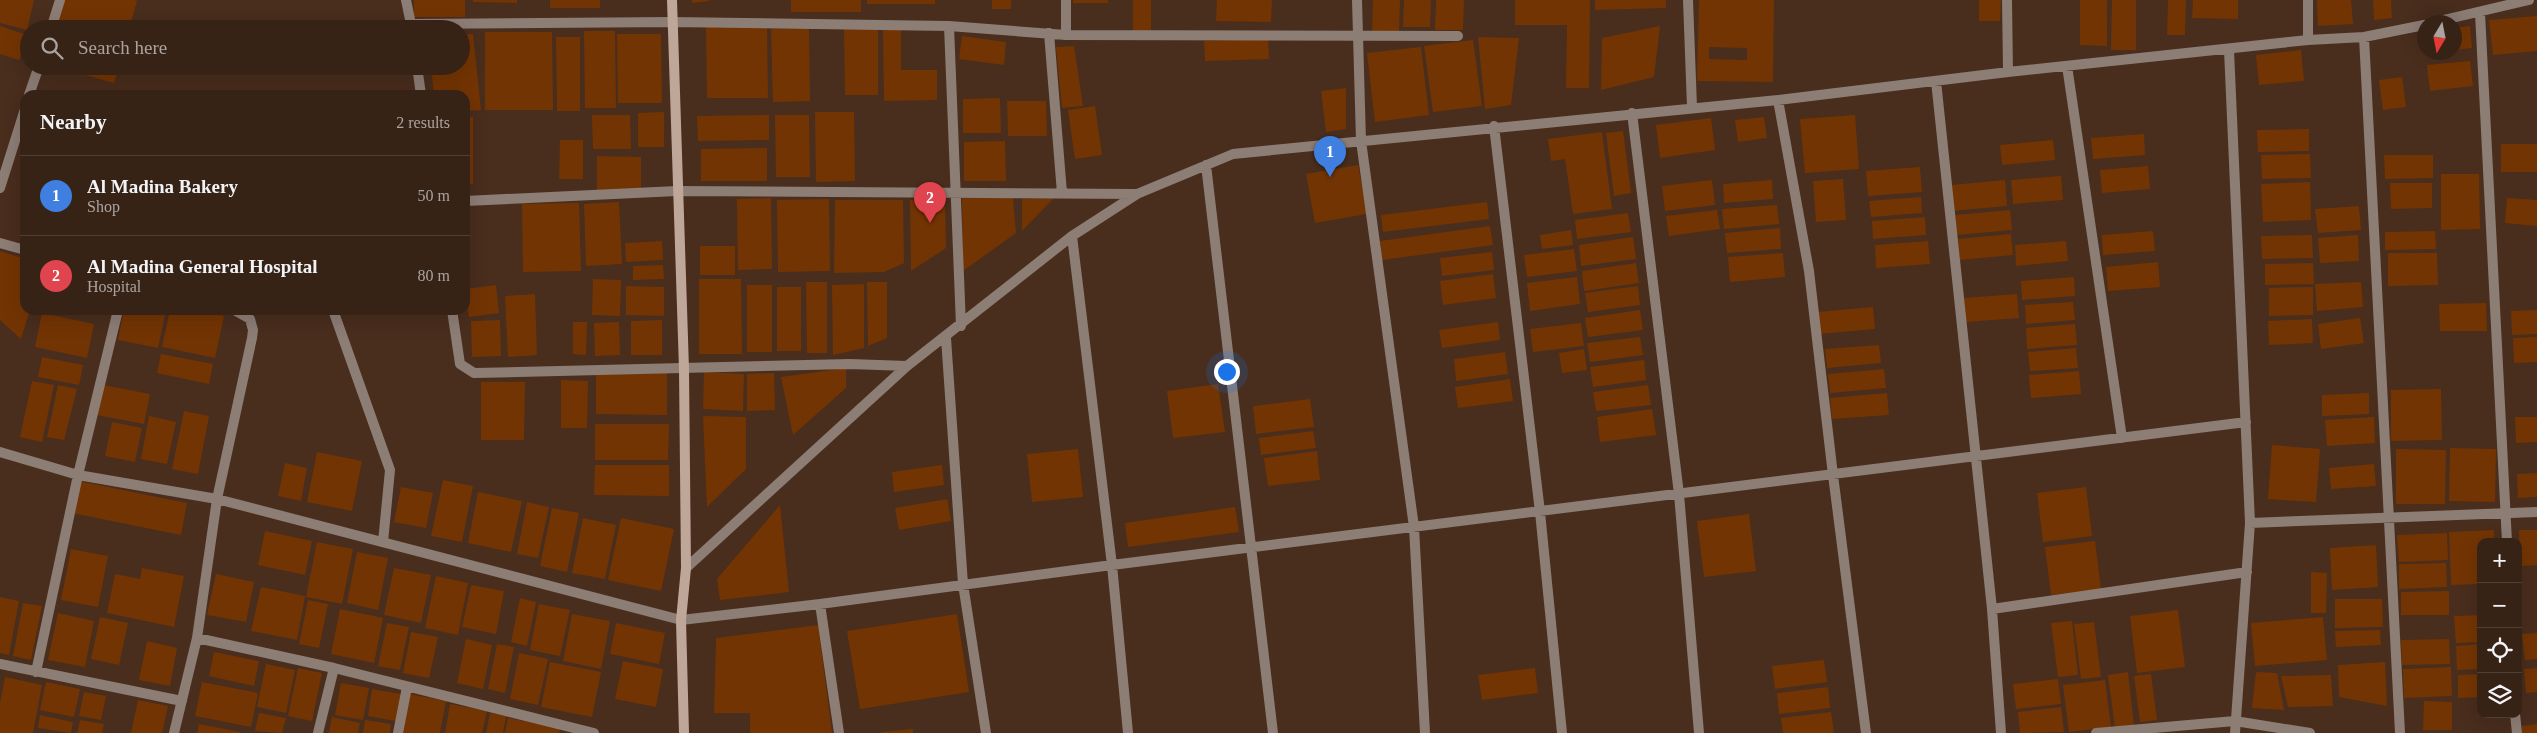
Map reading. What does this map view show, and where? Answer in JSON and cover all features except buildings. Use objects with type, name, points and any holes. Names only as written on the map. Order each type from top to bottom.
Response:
[{"type":"street","points":[[53,20],[60,0]]},
{"type":"street","points":[[406,0],[411,20]]},
{"type":"street","points":[[672,0],[684,369],[686,568],[681,620],[684,733]]},
{"type":"street","points":[[1066,0],[1066,34]]},
{"type":"street","points":[[1357,0],[1361,141],[1414,527],[1424,733]]},
{"type":"street","points":[[1688,0],[1692,107]]},
{"type":"street","points":[[2007,0],[2008,72]]},
{"type":"street","points":[[2308,0],[2308,40]]},
{"type":"street","points":[[2462,17],[2529,0]]},
{"type":"street","points":[[2480,13],[2507,538]]},
{"type":"street","points":[[470,25],[672,22],[948,26],[1050,34],[1458,36]]},
{"type":"street","points":[[948,26],[961,326]]},
{"type":"street","points":[[686,568],[908,366],[946,338],[1072,236],[1137,194],[1233,154],[1494,126],[1778,100],[2008,72],[2229,50],[2308,40],[2364,37],[2417,26]]},
{"type":"street","points":[[1050,34],[1062,193]]},
{"type":"street","points":[[2364,37],[2400,733]]},
{"type":"street","points":[[2229,50],[2250,523],[2234,733]]},
{"type":"street","points":[[2067,66],[2122,438]]},
{"type":"street","points":[[32,90],[36,75]]},
{"type":"street","points":[[418,75],[420,90]]},
{"type":"street","points":[[1936,81],[1992,609],[2001,733]]},
{"type":"street","points":[[1778,100],[1809,271],[1832,475],[1866,733]]},
{"type":"street","points":[[1632,113],[1679,494],[1699,733]]},
{"type":"street","points":[[0,188],[20,125]]},
{"type":"street","points":[[1494,126],[1540,512],[1562,733]]},
{"type":"street","points":[[1206,165],[1273,733]]},
{"type":"street","points":[[470,201],[677,191],[1137,194]]},
{"type":"street","points":[[1072,236],[1112,564],[1128,733]]},
{"type":"street","points":[[0,243],[20,249]]},
{"type":"street","points":[[36,672],[78,475],[117,315]]},
{"type":"street","points":[[174,733],[197,638],[217,499],[252,338],[251,315]]},
{"type":"street","points":[[334,315],[390,470],[383,542]]},
{"type":"street","points":[[453,315],[460,364],[474,373],[850,364],[908,366]]},
{"type":"street","points":[[946,338],[963,584],[986,733]]},
{"type":"street","points":[[0,452],[78,475],[217,499],[681,620],[820,604],[1112,564],[1540,512],[2246,422]]},
{"type":"street","points":[[2250,523],[2537,512]]},
{"type":"street","points":[[1992,609],[2247,572]]},
{"type":"street","points":[[820,604],[839,733]]},
{"type":"street","points":[[197,638],[334,668],[594,733]]},
{"type":"street","points":[[0,664],[182,701]]},
{"type":"street","points":[[318,733],[334,668]]},
{"type":"street","points":[[398,733],[407,687]]},
{"type":"street","points":[[2515,718],[2517,733]]},
{"type":"street","points":[[2096,733],[2235,721],[2310,733]]},
{"type":"place","name":"Al Madina Bakery","points":[[1330,177]]},
{"type":"place","name":"Al Madina General Hospital","points":[[930,223]]}]
